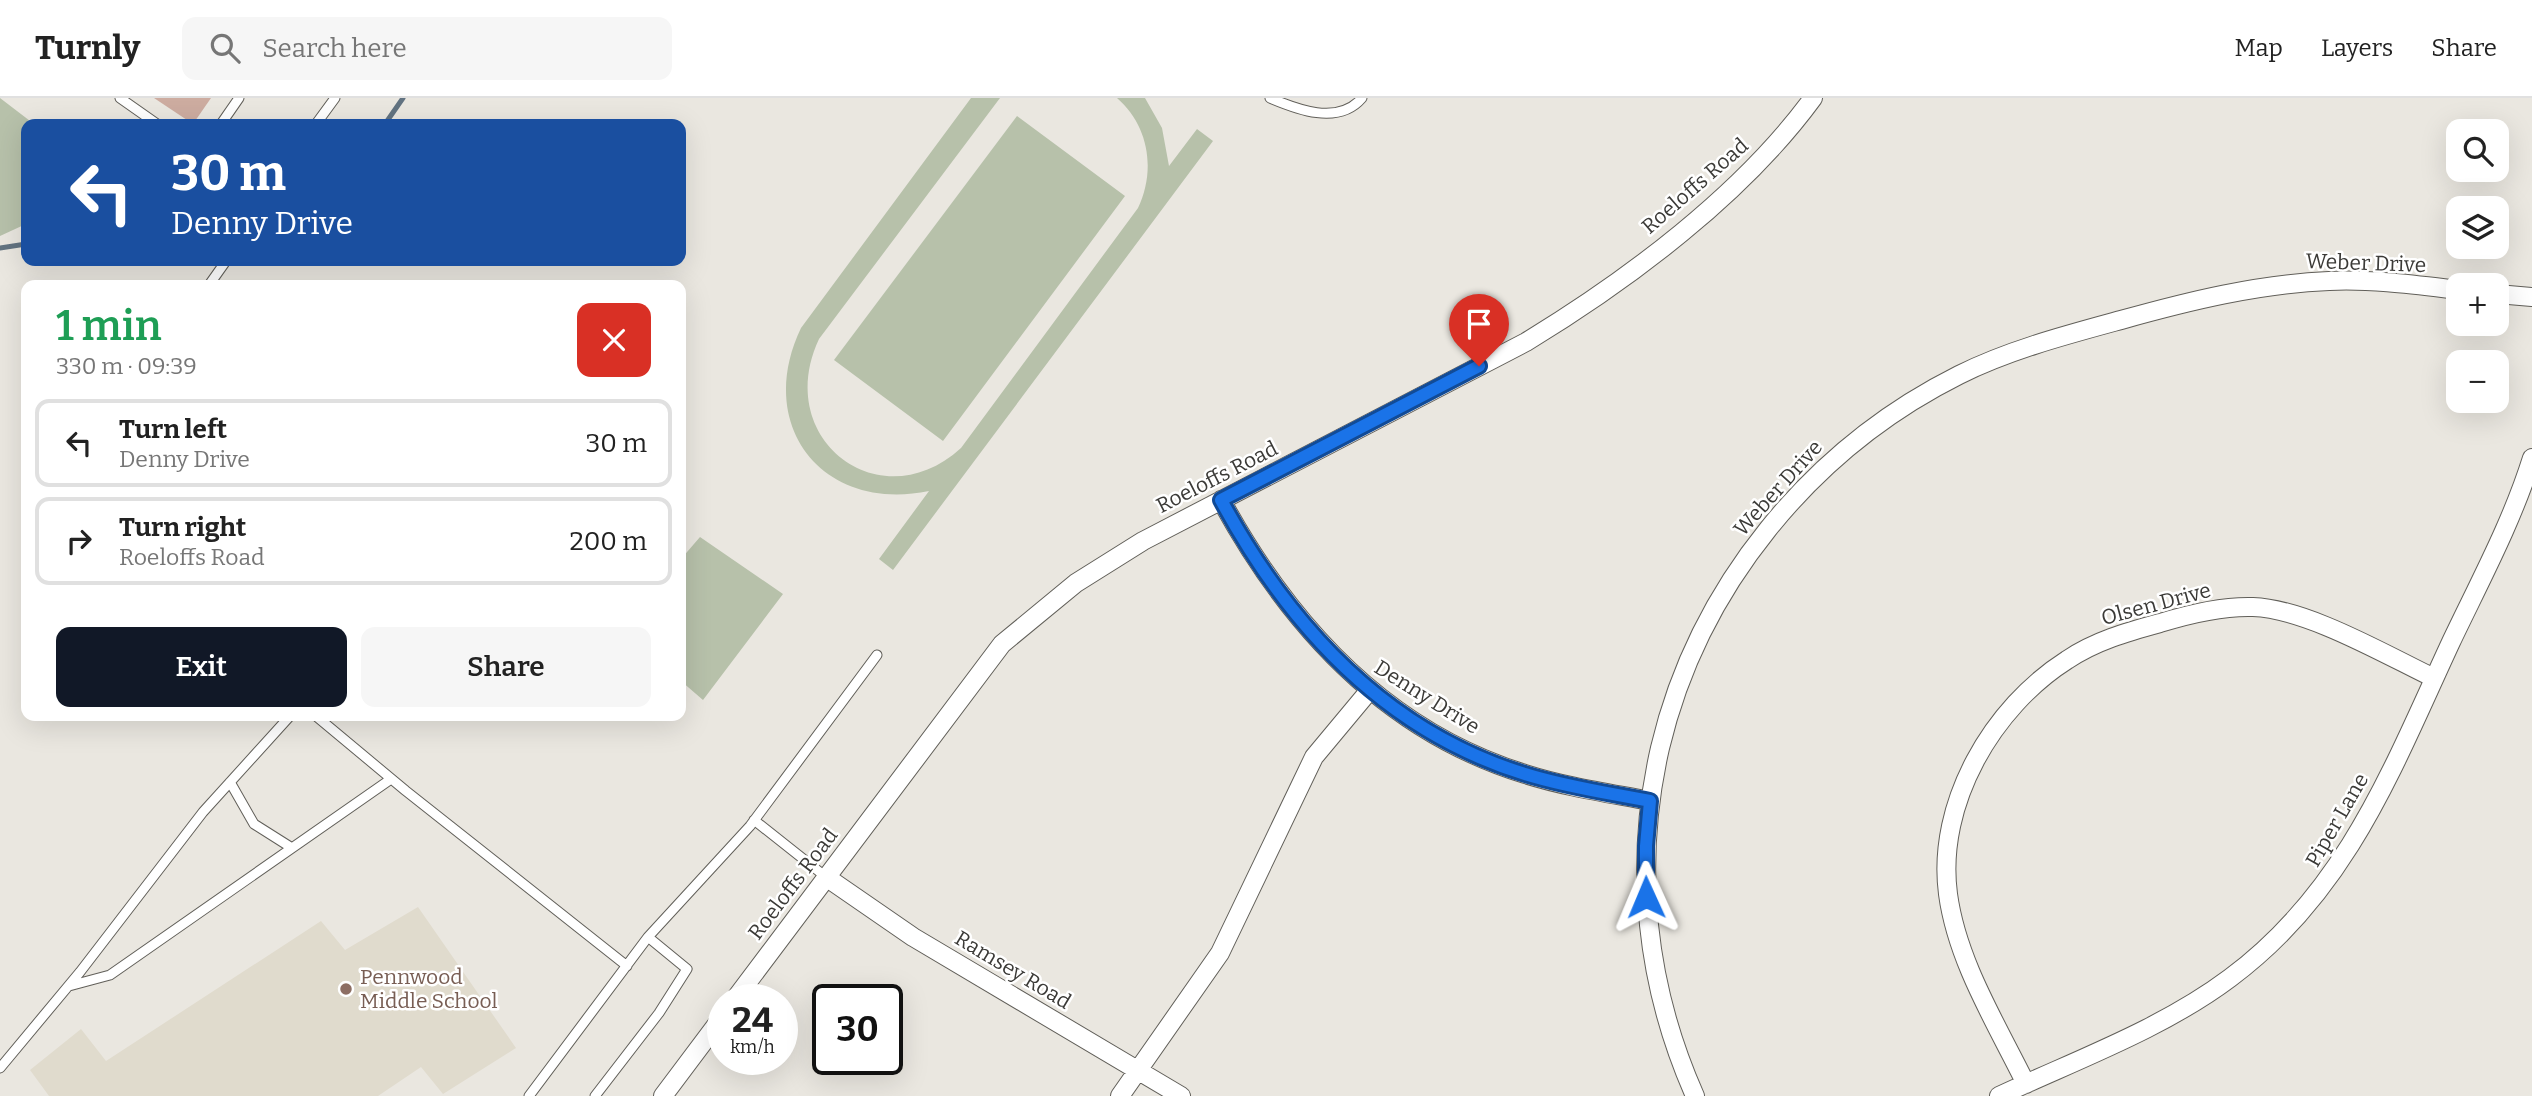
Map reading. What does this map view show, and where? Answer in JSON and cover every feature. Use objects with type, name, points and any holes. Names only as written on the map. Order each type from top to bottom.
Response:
[{"type":"street","name":"Roeloffs Road","points":[[746,984],[1002,644],[1043,608],[1109,561],[1526,342],[1573,313],[1736,185],[1763,158],[1812,98]]},
{"type":"street","name":"Weber Drive","points":[[1695,1096],[1671,1036],[1657,989],[1651,950],[1646,846],[1650,801],[1673,703],[1695,649],[1720,600],[1748,555],[1777,518],[1838,455],[1923,395],[1997,359],[2105,324],[2235,292],[2333,281],[2446,289]]},
{"type":"street","points":[[2509,295],[2532,297]]},
{"type":"street","name":"Piper Lane","points":[[1999,1096],[2208,994],[2273,942],[2302,913],[2349,852],[2509,524],[2532,458]]},
{"type":"street","name":"Denny Drive","points":[[1221,500],[1281,598],[1328,653],[1369,691],[1453,744],[1489,761],[1564,784],[1650,801]]},
{"type":"street","name":"Olsen Drive","points":[[2025,1084],[1962,950],[1948,891],[1948,858],[1961,797],[1972,767],[1988,738],[2035,683],[2068,659],[2108,638],[2178,617],[2222,608],[2253,607],[2280,611],[2309,621],[2434,678]]},
{"type":"street","points":[[1120,1096],[1220,953],[1314,757],[1369,691]]},
{"type":"street","name":"Ramsey Road","points":[[826,877],[914,937],[1181,1096]]},
{"type":"street","points":[[663,1096],[707,1037]]},
{"type":"lane","points":[[120,98],[150,119]]},
{"type":"lane","points":[[224,119],[239,98]]},
{"type":"lane","points":[[320,119],[335,98]]},
{"type":"lane","points":[[1270,98],[1308,114],[1338,111],[1360,100]]},
{"type":"lane","points":[[528,1096],[648,937],[754,820],[877,655]]},
{"type":"lane","points":[[0,1068],[68,987],[230,782],[285,721]]},
{"type":"lane","points":[[322,721],[627,966]]},
{"type":"lane","points":[[68,987],[110,975],[391,779]]},
{"type":"lane","points":[[230,782],[254,824],[292,848]]},
{"type":"lane","points":[[754,820],[826,877]]},
{"type":"lane","points":[[596,1096],[659,1013],[687,969],[648,937]]},
{"type":"shaded area","name":"Pennwood Middle School","points":[[418,907],[516,1048],[443,1094],[421,1067],[378,1096],[49,1096],[30,1070],[81,1029],[106,1061],[321,921],[345,950]]},
{"type":"green space","points":[[0,98],[27,119],[21,119],[21,226],[0,236]]},
{"type":"green space","points":[[971,98],[1000,98],[819,339],[808,375],[810,409],[822,437],[842,459],[868,472],[898,476],[930,469],[961,448],[1138,208],[1147,179],[1146,149],[1136,122],[1117,98],[1145,98],[1162,128],[1169,166],[1197,129],[1213,141],[893,570],[879,559],[929,491],[891,494],[858,489],[830,475],[808,454],[793,428],[786,398],[789,364],[801,328]]},
{"type":"green space","points":[[1017,116],[1125,196],[943,441],[834,360]]},
{"type":"green space","points":[[700,537],[783,594],[703,700],[686,685],[686,553]]},
{"type":"building","points":[[154,98],[211,98],[196,119],[186,119]]},
{"type":"waterway","points":[[388,119],[403,98]]},
{"type":"waterway","points":[[0,248],[21,245]]},
{"type":"place","name":"Pennwood Middle School","points":[[346,989]]},
{"type":"route","points":[[1479,366],[1221,500],[1261,569],[1305,628],[1357,681],[1387,705],[1453,744],[1489,761],[1564,784],[1650,801],[1646,846],[1646,897]]}]
